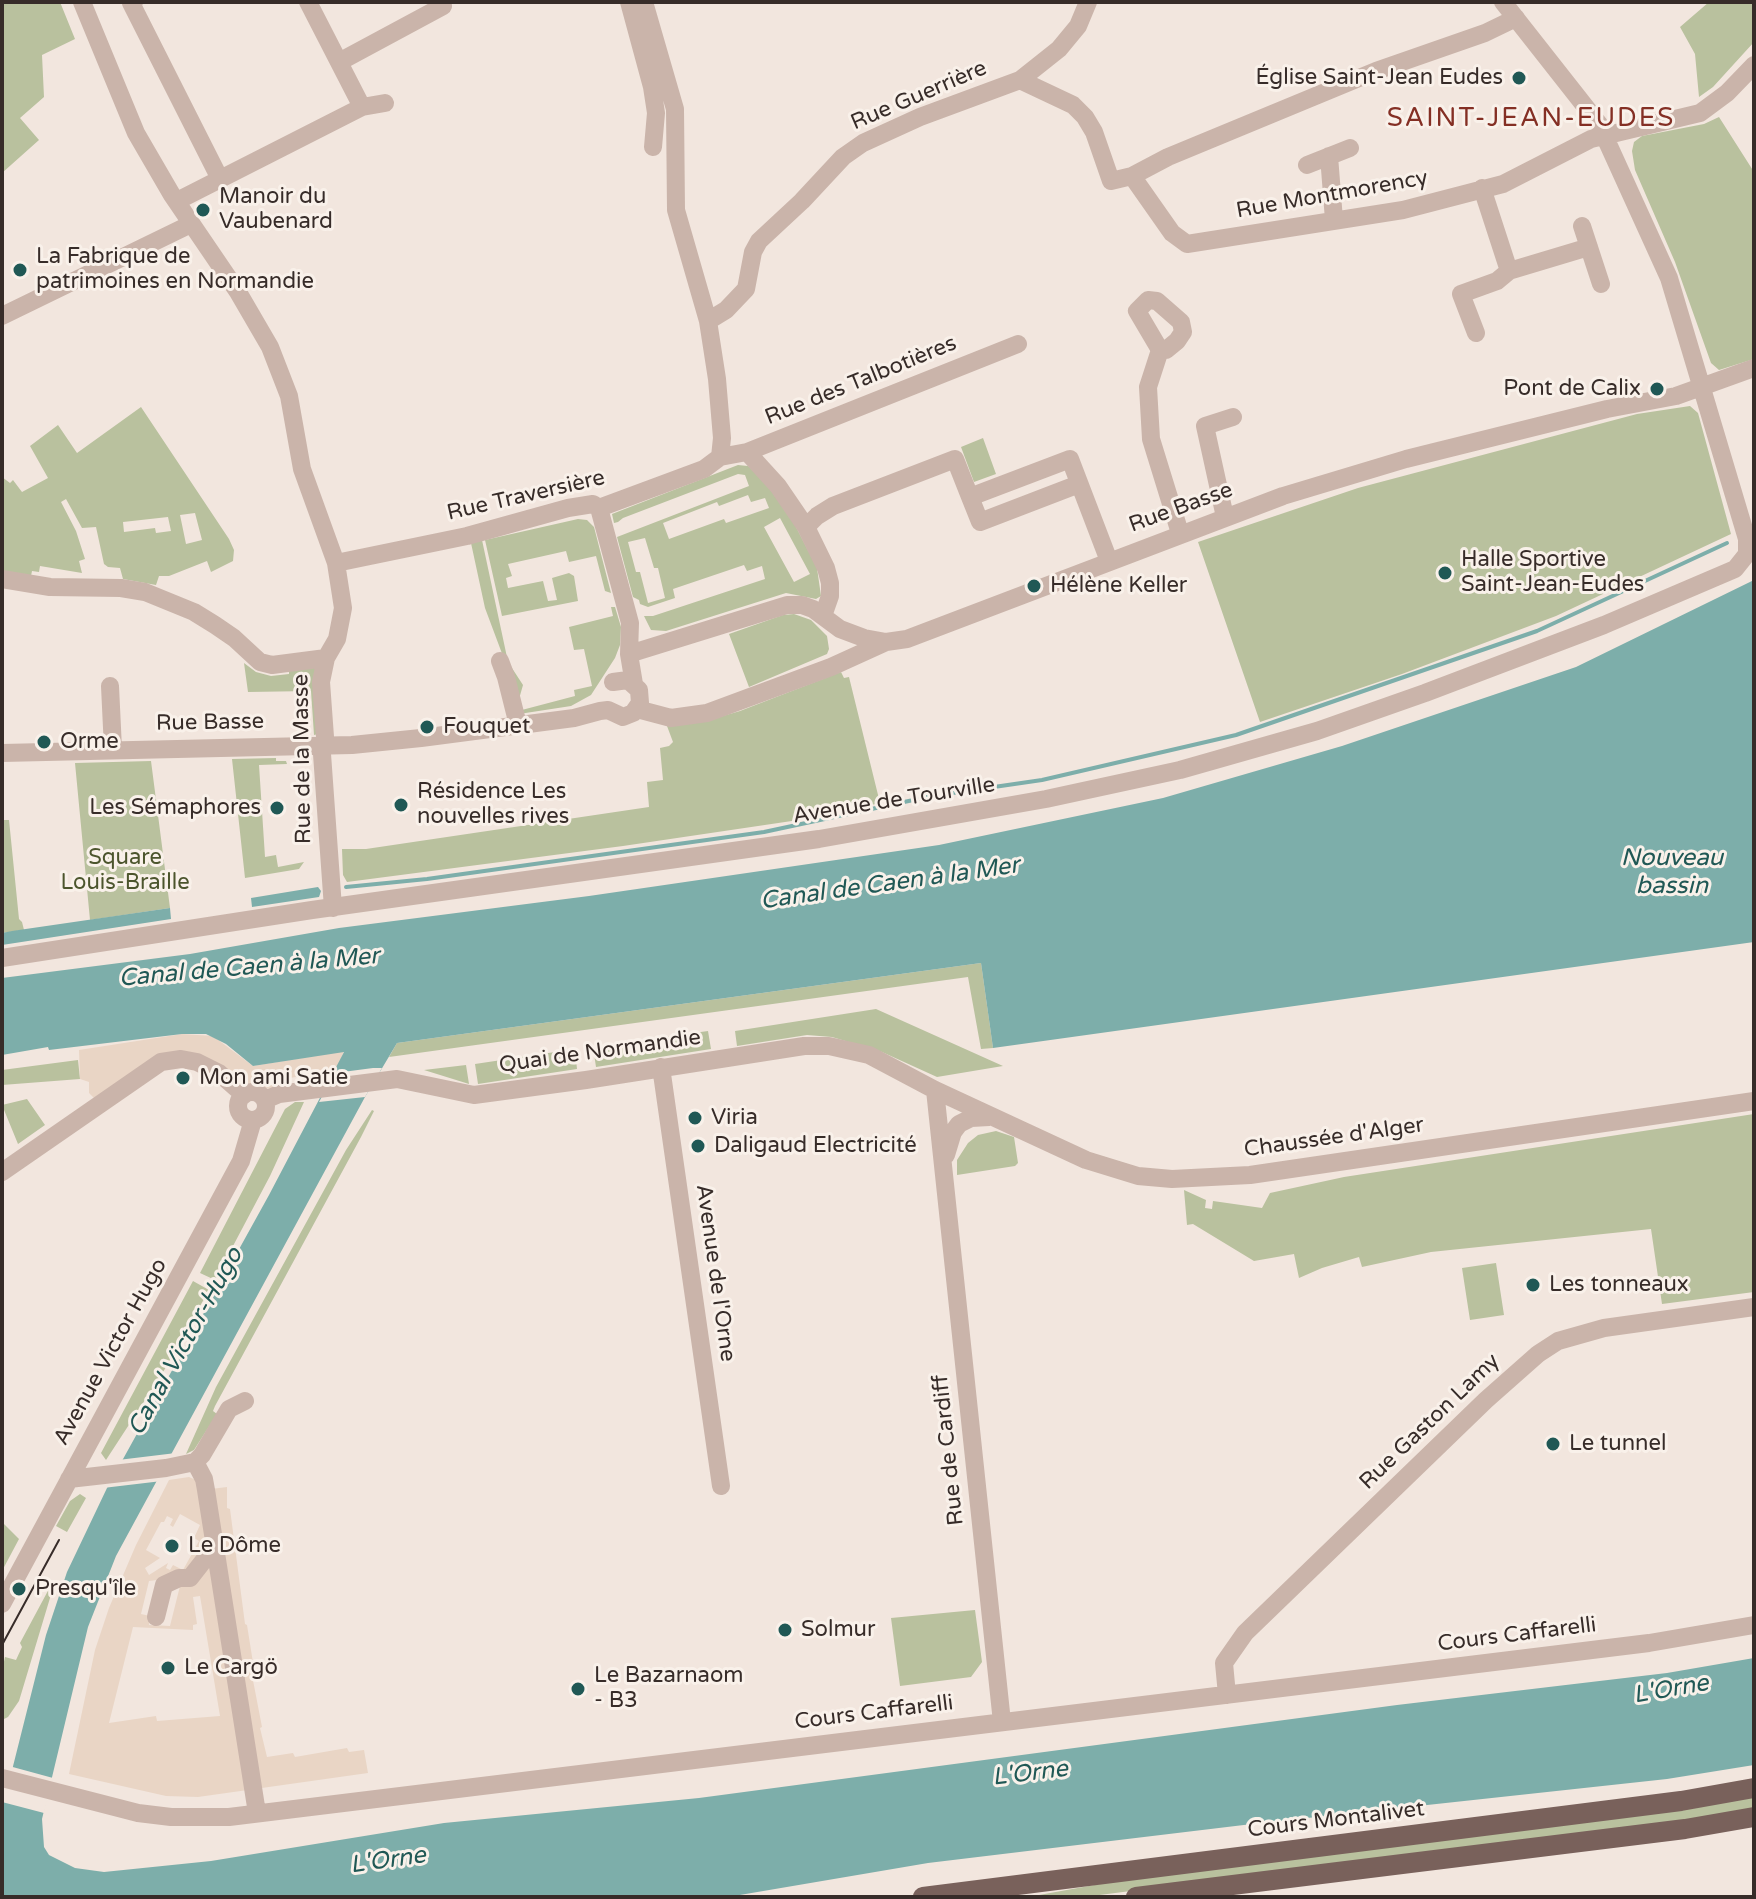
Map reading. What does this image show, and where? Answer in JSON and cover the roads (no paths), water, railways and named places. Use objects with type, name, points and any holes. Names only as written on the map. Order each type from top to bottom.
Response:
[{"type":"main road","name":"Cours Montalivet","points":[[923,1897],[1681,1801],[1754,1788]]},
{"type":"main road","points":[[1136,1897],[1685,1829],[1754,1817]]},
{"type":"street","name":"Rue de la Masse","points":[[82,2],[136,133],[191,224],[238,292],[273,354],[289,396],[302,469],[336,563],[343,608],[337,639],[326,658],[321,682],[322,754],[333,908]]},
{"type":"street","points":[[134,2],[131,3],[220,179]]},
{"type":"street","points":[[308,2],[362,107]]},
{"type":"street","points":[[629,2],[652,87],[656,113],[653,147]]},
{"type":"street","points":[[644,2],[675,109],[676,210],[708,321],[717,379],[722,438],[720,457]]},
{"type":"street","points":[[1020,80],[1059,49],[1078,26],[1088,2]]},
{"type":"street","points":[[1503,2],[1605,135],[1674,291],[1703,387]]},
{"type":"street","points":[[339,62],[442,4]]},
{"type":"street","points":[[1132,176],[1168,157],[1362,77],[1485,33],[1516,18]]},
{"type":"street","name":"Rue Montmorency","points":[[1132,176],[1172,233],[1187,244],[1403,210],[1503,184],[1591,139],[1702,112],[1727,93],[1754,65]]},
{"type":"street","name":"Rue Guerrière","points":[[708,321],[726,310],[746,289],[753,252],[759,241],[843,157],[874,137],[1020,80],[1073,105],[1085,117],[1094,132],[1111,181],[1132,176]]},
{"type":"street","points":[[177,201],[362,107],[385,103]]},
{"type":"street","points":[[1307,165],[1350,148]]},
{"type":"street","points":[[1329,156],[1334,220]]},
{"type":"street","points":[[1482,188],[1509,271]]},
{"type":"street","points":[[2,316],[191,224]]},
{"type":"street","points":[[1582,226],[1601,284]]},
{"type":"street","points":[[1476,333],[1461,294],[1497,281],[1509,271],[1589,247]]},
{"type":"street","name":"Rue des Talbotières","points":[[720,457],[747,452],[1018,344]]},
{"type":"street","points":[[1160,350],[1148,387],[1148,413],[1151,439],[1180,533]]},
{"type":"street","name":"Rue Basse","points":[[2,753],[323,745],[410,740],[608,710],[623,717],[637,709],[671,718],[707,713],[831,667],[886,642],[907,639],[1297,491],[1406,459],[1607,409],[1676,396],[1754,368]]},
{"type":"street","name":"Avenue de Tourville","points":[[2,958],[834,836],[1046,799],[1180,770],[1317,731],[1551,646],[1735,569],[1744,562],[1749,547],[1703,387]]},
{"type":"street","points":[[1225,517],[1199,422],[1233,417]]},
{"type":"street","points":[[747,452],[778,486],[806,527],[826,568],[830,596],[823,616]]},
{"type":"street","name":"Rue Traversière","points":[[336,563],[467,536],[568,508],[593,504],[599,508],[704,469],[720,457]]},
{"type":"street","points":[[806,527],[833,506],[955,459],[980,522],[1079,484]]},
{"type":"street","points":[[970,497],[1070,459],[1109,561]]},
{"type":"street","points":[[599,508],[630,623],[629,654],[634,684],[640,696],[637,709]]},
{"type":"street","points":[[2,579],[50,587],[121,588],[145,592],[194,612],[234,638],[260,662],[272,665],[326,658]]},
{"type":"street","points":[[608,710],[603,698],[604,691],[613,682],[629,654],[787,605],[802,605],[840,629],[886,642]]},
{"type":"street","points":[[630,623],[643,636],[671,641]]},
{"type":"street","points":[[831,667],[843,649],[840,629]]},
{"type":"street","points":[[500,661],[518,725]]},
{"type":"street","points":[[613,682],[628,680],[634,684]]},
{"type":"street","points":[[110,686],[113,749]]},
{"type":"street","name":"Quai de Normandie","points":[[265,1100],[279,1094],[397,1079],[474,1095],[804,1046],[829,1046],[869,1055],[935,1090]]},
{"type":"street","points":[[2,1172],[161,1062],[186,1059],[219,1073],[244,1095]]},
{"type":"street","name":"Avenue de l'Orne","points":[[661,1067],[721,1486]]},
{"type":"street","name":"Chaussée d'Alger","points":[[935,1090],[1086,1160],[1138,1176],[1205,1179],[1265,1173],[1754,1101]]},
{"type":"street","name":"Rue de Cardiff","points":[[935,1090],[1002,1722]]},
{"type":"street","points":[[256,1093],[265,1100],[265,1112],[253,1120],[245,1119],[238,1109],[244,1095],[256,1093]]},
{"type":"street","name":"Rue de Cardiff","points":[[944,1174],[948,1142],[959,1124],[981,1116],[994,1118]]},
{"type":"street","name":"Avenue Victor Hugo","points":[[2,1604],[241,1161],[253,1120]]},
{"type":"street","name":"Rue Gaston Lamy","points":[[1227,1695],[1224,1663],[1245,1633],[1486,1400],[1538,1354],[1558,1341],[1604,1328],[1754,1307]]},
{"type":"street","points":[[69,1479],[195,1462],[229,1409],[245,1401]]},
{"type":"street","points":[[195,1462],[204,1479],[257,1813]]},
{"type":"street","points":[[156,1617],[164,1585],[179,1578],[190,1578],[215,1546]]},
{"type":"street","name":"Cours Caffarelli","points":[[2,1778],[138,1813],[196,1818],[257,1813],[1649,1643],[1754,1625]]},
{"type":"water","points":[[1754,580],[1754,942],[993,1048],[981,963],[397,1043],[116,1556],[88,1627],[42,1819],[44,1847],[49,1855],[75,1868],[104,1872],[211,1861],[444,1823],[699,1798],[1397,1705],[1667,1673],[1754,1658],[1754,1765],[1667,1779],[928,1863],[728,1897],[2,1897],[2,1810],[46,1635],[67,1572],[107,1488],[344,1052],[253,1066],[226,1044],[206,1034],[182,1034],[49,1050],[48,1047],[2,1055],[2,978],[190,954],[339,928],[589,896],[939,845],[1163,798],[1342,746],[1576,667]]},
{"type":"water","points":[[318,887],[321,891],[319,897],[252,907],[251,898]]},
{"type":"water","points":[[170,908],[171,919],[2,945],[2,933]]},
{"type":"waterway","points":[[346,887],[427,879],[764,832],[932,796],[1042,780],[1236,735],[1537,631],[1727,543]]},
{"type":"tram line","points":[[2,1645],[59,1540]]},
{"type":"place","name":"Église Saint-Jean Eudes","points":[[1519,78]]},
{"type":"place","name":"Manoir du Vaubenard","points":[[203,210]]},
{"type":"place","name":"La Fabrique de patrimoines en Normandie","points":[[20,270]]},
{"type":"place","name":"Pont de Calix","points":[[1657,389]]},
{"type":"place","name":"Halle Sportive Saint-Jean-Eudes","points":[[1445,573]]},
{"type":"place","name":"Hélène Keller","points":[[1034,586]]},
{"type":"place","name":"Fouquet","points":[[427,727]]},
{"type":"place","name":"Orme","points":[[44,742]]},
{"type":"place","name":"Résidence Les nouvelles rives","points":[[401,805]]},
{"type":"place","name":"Les Sémaphores","points":[[277,808]]},
{"type":"place","name":"Mon ami Satie","points":[[183,1078]]},
{"type":"place","name":"Viria","points":[[695,1118]]},
{"type":"place","name":"Daligaud Electricité","points":[[698,1146]]},
{"type":"place","name":"Les tonneaux","points":[[1533,1285]]},
{"type":"place","name":"Le tunnel","points":[[1553,1444]]},
{"type":"place","name":"Le Dôme","points":[[172,1546]]},
{"type":"place","name":"Presqu'île","points":[[19,1589]]},
{"type":"place","name":"Solmur","points":[[785,1630]]},
{"type":"place","name":"Le Cargö","points":[[168,1668]]},
{"type":"place","name":"Le Bazarnaom - B3","points":[[578,1689]]},
{"type":"district","name":"SAINT-JEAN-EUDES","points":[[1531,119]]},
{"type":"park label","name":"Square Louis-Braille","points":[[125,870]]},
{"type":"water label","name":"Nouveau bassin","points":[[1672,873]]},
{"type":"water label","name":"Canal de Caen à la Mer","points":[[890,884]]},
{"type":"water label","name":"Canal de Caen à la Mer","points":[[249,968]]},
{"type":"water label","name":"Canal Victor-Hugo","points":[[186,1342]]},
{"type":"water label","name":"L'Orne","points":[[1671,1690]]},
{"type":"water label","name":"L'Orne","points":[[1030,1774]]},
{"type":"water label","name":"L'Orne","points":[[388,1861]]}]
